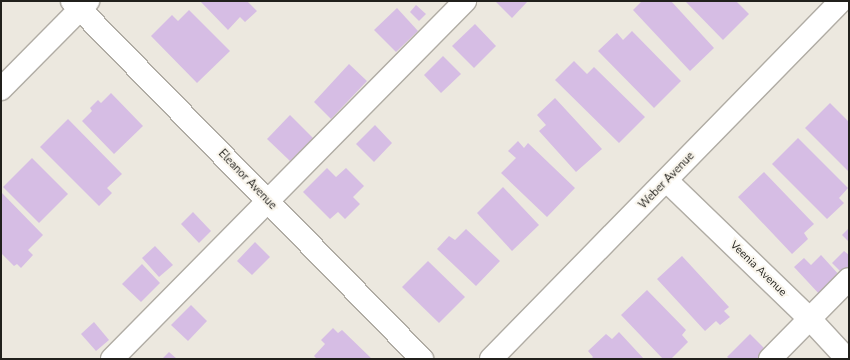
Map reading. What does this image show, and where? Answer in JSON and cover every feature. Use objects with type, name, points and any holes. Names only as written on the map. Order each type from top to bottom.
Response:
[{"type":"street","points":[[112,359],[466,1]]},
{"type":"street","name":"Weber Avenue","points":[[491,359],[667,181],[841,1]]},
{"type":"street","points":[[1,89],[80,4]]},
{"type":"street","name":"Eleanor Avenue","points":[[80,4],[267,201],[422,359]]},
{"type":"street","name":"Veenia Avenue","points":[[667,181],[810,319],[847,359]]},
{"type":"street","points":[[770,359],[849,279]]},
{"type":"building","points":[[200,1],[247,1],[257,11],[245,22],[240,17],[228,30]]},
{"type":"building","points":[[495,1],[528,1],[512,18]]},
{"type":"building","points":[[642,1],[671,1],[714,48],[690,71],[633,10]]},
{"type":"building","points":[[685,1],[736,1],[749,14],[723,40]]},
{"type":"building","points":[[416,5],[426,14],[419,21],[410,12]]},
{"type":"building","points":[[397,8],[418,31],[396,52],[374,30]]},
{"type":"building","points":[[189,10],[230,51],[197,83],[151,36],[172,15],[178,21]]},
{"type":"building","points":[[475,24],[496,46],[474,68],[452,46]]},
{"type":"building","points":[[632,31],[681,81],[654,108],[598,51],[617,33],[623,40]]},
{"type":"building","points":[[443,56],[461,74],[441,93],[424,75]]},
{"type":"building","points":[[574,61],[587,74],[594,67],[645,117],[619,143],[555,80]]},
{"type":"building","points":[[349,64],[367,81],[331,119],[314,102]]},
{"type":"building","points":[[111,93],[143,126],[114,154],[82,121],[92,111],[90,108],[98,100],[101,103]]},
{"type":"building","points":[[555,98],[602,149],[576,172],[539,131],[546,125],[537,115]]},
{"type":"building","points":[[830,103],[849,122],[849,172],[805,128]]},
{"type":"building","points":[[290,115],[313,138],[290,161],[267,139]]},
{"type":"building","points":[[68,119],[122,174],[107,188],[112,193],[99,206],[40,147]]},
{"type":"building","points":[[375,125],[392,143],[374,162],[356,144]]},
{"type":"building","points":[[798,138],[848,188],[839,198],[844,203],[827,219],[772,164]]},
{"type":"building","points":[[518,141],[524,148],[528,143],[575,188],[547,217],[501,173],[516,158],[508,151]]},
{"type":"building","points":[[32,158],[68,194],[39,223],[3,187]]},
{"type":"building","points":[[327,168],[336,177],[346,168],[364,186],[353,197],[360,204],[345,219],[338,212],[330,219],[303,192]]},
{"type":"building","points":[[764,172],[814,224],[804,233],[808,239],[792,254],[738,197]]},
{"type":"building","points":[[503,187],[539,225],[512,251],[477,213]]},
{"type":"building","points":[[1,192],[43,235],[28,250],[33,255],[21,268],[17,264],[14,266],[1,253]]},
{"type":"building","points":[[193,212],[211,231],[199,243],[181,224]]},
{"type":"building","points":[[849,228],[849,242],[842,235]]},
{"type":"building","points":[[466,229],[500,261],[476,286],[437,249],[449,236],[455,240]]},
{"type":"building","points":[[255,242],[270,257],[252,275],[237,261]]},
{"type":"building","points":[[155,246],[173,265],[159,277],[142,258]]},
{"type":"building","points":[[844,251],[849,255],[849,266],[842,273],[832,263]]},
{"type":"building","points":[[821,255],[841,277],[821,296],[794,267],[804,258],[811,265]]},
{"type":"building","points":[[682,256],[729,307],[724,311],[730,317],[720,325],[716,321],[705,331],[657,279]]},
{"type":"building","points":[[428,261],[465,297],[439,323],[402,287]]},
{"type":"building","points":[[142,264],[160,283],[141,302],[122,284]]},
{"type":"building","points":[[647,290],[686,330],[682,335],[688,342],[671,359],[663,359],[621,315]]},
{"type":"building","points":[[191,305],[207,321],[188,341],[171,325]]},
{"type":"building","points":[[94,322],[109,340],[96,351],[81,334]]},
{"type":"building","points":[[333,328],[338,333],[342,330],[372,359],[317,359],[314,356],[325,344],[321,340]]},
{"type":"building","points":[[619,332],[644,359],[591,359],[593,357],[588,351],[606,334],[612,339]]},
{"type":"building","points":[[750,334],[766,350],[757,359],[730,359],[727,357]]},
{"type":"building","points":[[169,352],[177,359],[162,359]]}]
